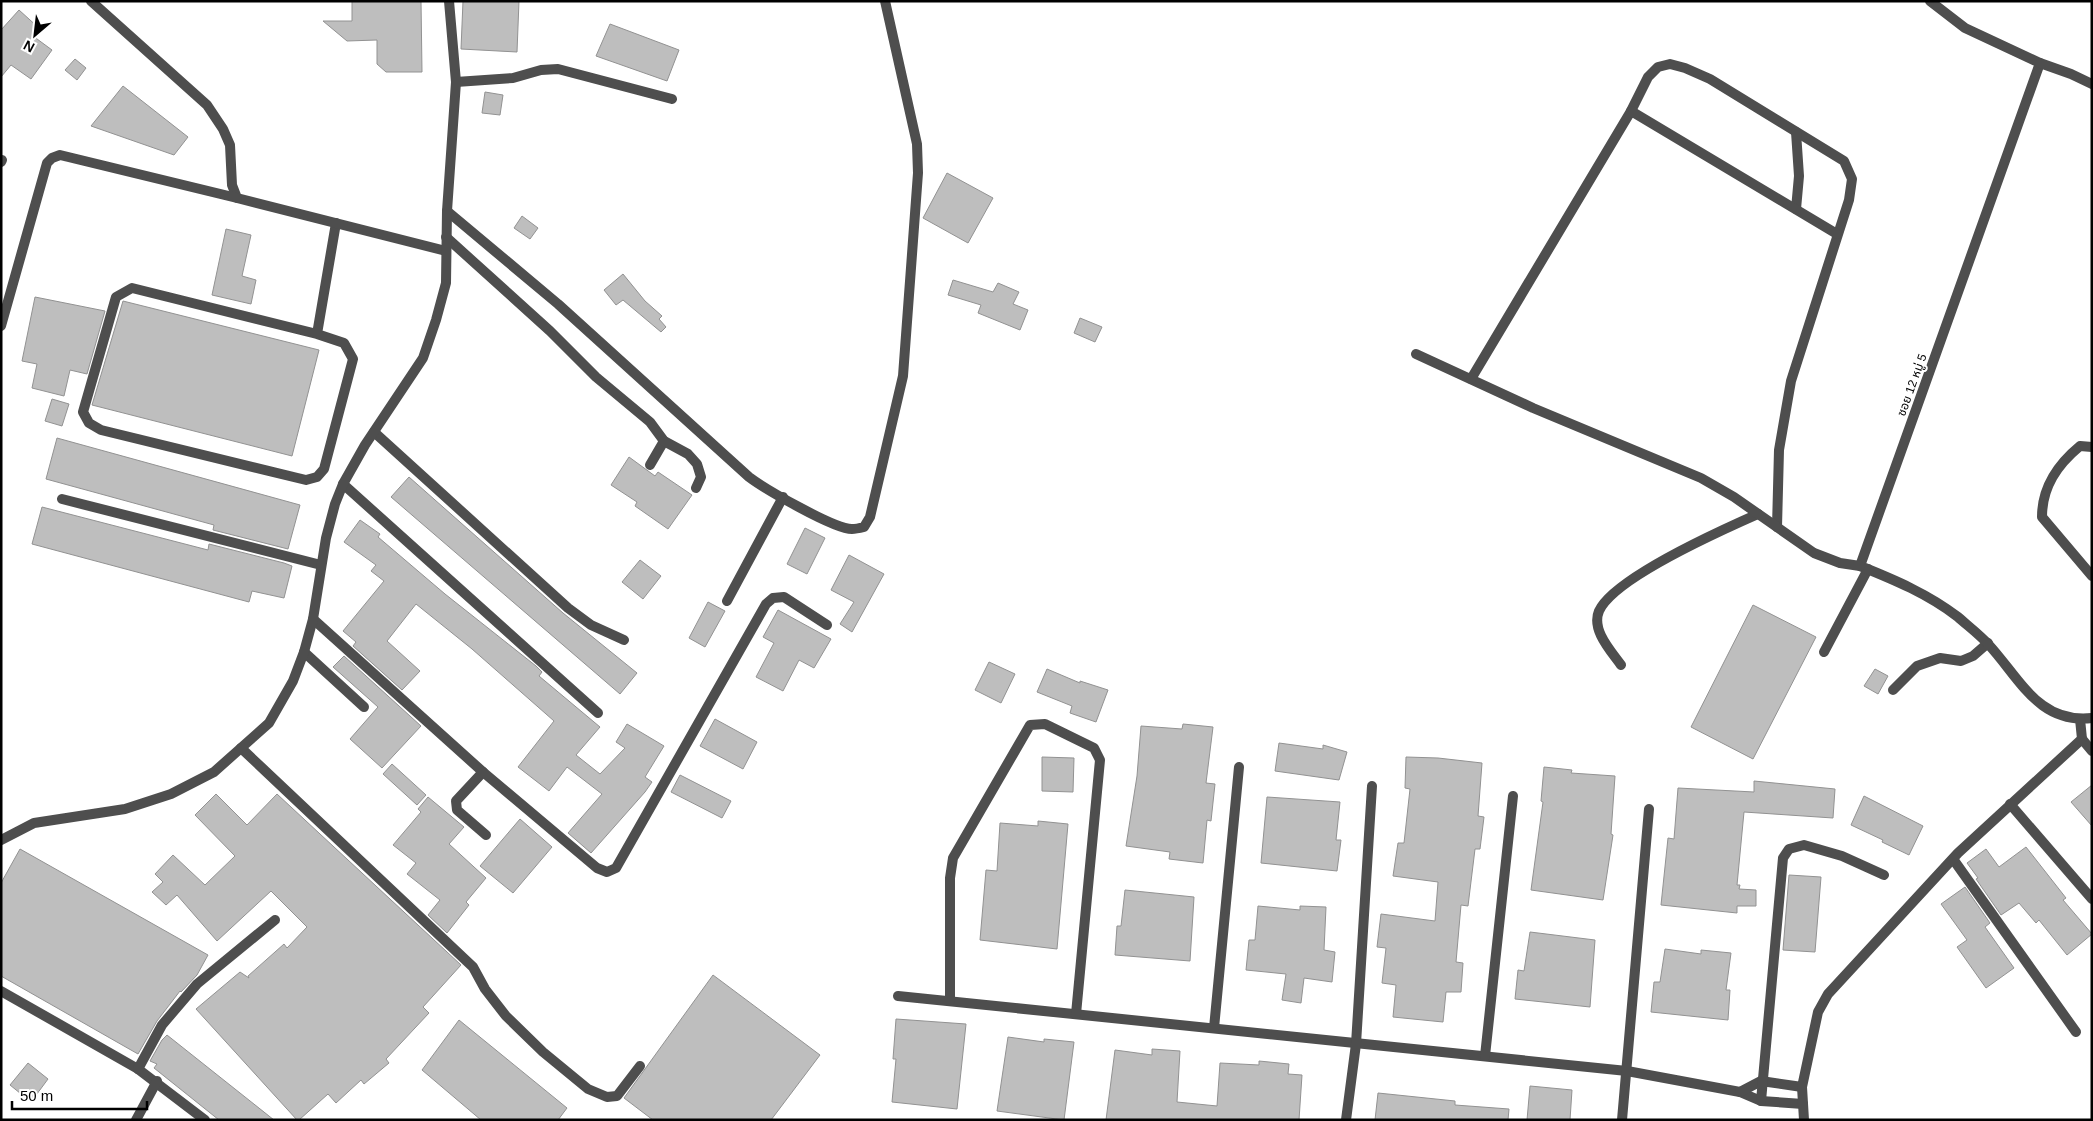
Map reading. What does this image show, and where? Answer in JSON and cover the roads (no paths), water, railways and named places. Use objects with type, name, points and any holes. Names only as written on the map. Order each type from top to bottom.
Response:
[{"type":"street","points":[[91,1],[207,105],[223,129],[230,145],[232,185],[237,198]]},
{"type":"street","points":[[1,840],[34,823],[125,809],[171,794],[214,772],[269,723],[293,681],[304,652],[313,619],[326,538],[343,484],[374,432],[423,358],[446,283],[447,210],[456,82],[449,1]]},
{"type":"street","points":[[447,210],[558,304],[738,468],[764,488],[836,524],[852,529],[864,527],[870,517],[903,376],[918,173],[917,144],[885,1]]},
{"type":"street","points":[[1930,1],[1965,28],[2040,63],[2092,84]]},
{"type":"street","name":"ซอย 12 หมู่ 5","points":[[1824,652],[1864,568],[2040,63]]},
{"type":"street","points":[[1471,379],[1631,111],[1648,77],[1658,67],[1670,64],[1685,68],[1710,80],[1844,161],[1852,178],[1850,200],[1837,234],[1790,381],[1779,450],[1777,527]]},
{"type":"street","points":[[456,82],[513,78],[542,70],[558,69],[672,98]]},
{"type":"street","points":[[1631,111],[1837,234]]},
{"type":"street","points":[[1796,132],[1799,176],[1796,209]]},
{"type":"street","points":[[2,320],[48,163],[52,158],[60,156],[237,198],[446,251]]},
{"type":"street","points":[[317,334],[336,223]]},
{"type":"street","points":[[446,237],[550,331],[596,376],[650,422],[664,441],[688,454],[697,464],[701,477],[696,488]]},
{"type":"street","points":[[132,288],[317,334],[344,343],[353,359],[324,469],[317,477],[306,480],[102,430],[89,423],[82,412],[116,298],[132,288]]},
{"type":"street","points":[[1416,354],[1533,408],[1701,478],[1758,514],[1814,553],[1840,563],[1864,568],[1921,592],[1957,617],[1988,644],[2033,698],[2045,709],[2063,718],[2092,718]]},
{"type":"street","points":[[374,432],[568,608],[591,625],[624,640]]},
{"type":"street","points":[[650,465],[664,441]]},
{"type":"street","points":[[2092,447],[2080,446],[2063,461],[2042,499],[2042,517],[2092,576]]},
{"type":"street","points":[[343,484],[598,713]]},
{"type":"street","points":[[727,602],[783,497]]},
{"type":"street","points":[[62,499],[321,565]]},
{"type":"street","points":[[1621,665],[1602,636],[1598,626],[1599,611],[1613,595],[1641,573],[1713,534],[1758,514]]},
{"type":"street","points":[[313,619],[483,772],[597,868],[607,872],[616,868],[766,604],[773,598],[784,597],[827,625]]},
{"type":"street","points":[[1893,690],[1917,666],[1940,658],[1961,661],[1973,656],[1988,644]]},
{"type":"street","points":[[304,652],[364,707]]},
{"type":"street","points":[[2080,719],[2082,739],[2092,751]]},
{"type":"street","points":[[950,1001],[950,878],[953,858],[1030,725],[1045,724],[1094,748],[1100,760],[1076,1014]]},
{"type":"street","points":[[1804,1120],[1802,1086],[1818,1012],[1828,994],[1953,859],[2082,739]]},
{"type":"street","points":[[241,748],[474,967],[485,988],[506,1016],[543,1052],[588,1089],[607,1097],[617,1096],[640,1066]]},
{"type":"street","points":[[1214,1028],[1239,767]]},
{"type":"street","points":[[483,772],[456,801],[458,810],[486,835]]},
{"type":"street","points":[[1346,1120],[1356,1044],[1372,786]]},
{"type":"street","points":[[1484,1056],[1513,796]]},
{"type":"street","points":[[2010,804],[2092,900]]},
{"type":"street","points":[[1622,1120],[1649,809]]},
{"type":"street","points":[[1761,1101],[1761,1081],[1783,858],[1789,849],[1804,845],[1842,856],[1884,875]]},
{"type":"street","points":[[1953,859],[2076,1032]]},
{"type":"street","points":[[138,1069],[162,1025],[197,984],[275,920]]},
{"type":"street","points":[[1,991],[157,1081],[205,1120]]},
{"type":"street","points":[[898,996],[1627,1071],[1740,1092],[1761,1101],[1803,1104]]},
{"type":"street","points":[[136,1120],[157,1081]]},
{"type":"street","points":[[1740,1092],[1761,1081],[1802,1086]]}]
